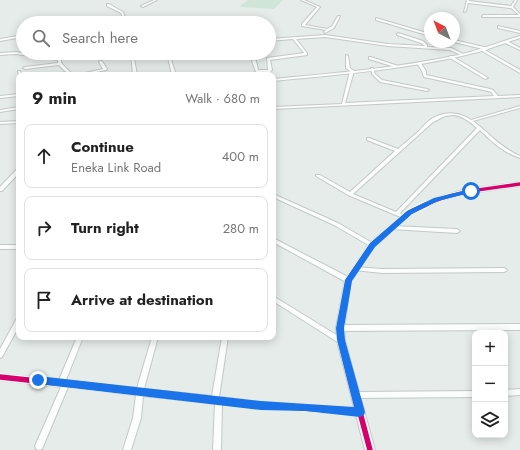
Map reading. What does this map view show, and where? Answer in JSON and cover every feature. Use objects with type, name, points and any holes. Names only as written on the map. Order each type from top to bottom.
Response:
[{"type":"street","points":[[142,6],[156,0]]},
{"type":"street","points":[[302,0],[319,7],[303,25],[327,30]]},
{"type":"street","points":[[512,6],[516,0]]},
{"type":"street","points":[[466,11],[468,1],[520,7]]},
{"type":"street","points":[[108,5],[122,13],[123,16]]},
{"type":"street","points":[[512,6],[520,15]]},
{"type":"street","points":[[483,16],[520,15]]},
{"type":"street","points":[[323,36],[327,30],[333,27],[339,17]]},
{"type":"street","points":[[377,19],[424,33]]},
{"type":"street","points":[[499,27],[520,32]]},
{"type":"street","points":[[398,34],[424,44]]},
{"type":"street","points":[[276,39],[323,36],[388,44],[424,46]]},
{"type":"street","points":[[0,40],[16,37]]},
{"type":"street","points":[[276,80],[419,63],[485,49],[520,37]]},
{"type":"street","points":[[276,58],[306,54],[294,38]]},
{"type":"street","points":[[506,42],[520,49]]},
{"type":"street","points":[[460,43],[485,49],[520,72]]},
{"type":"street","points":[[444,48],[453,49],[462,54]]},
{"type":"street","points":[[0,54],[16,54]]},
{"type":"street","points":[[347,56],[347,67],[352,71]]},
{"type":"street","points":[[451,56],[486,78]]},
{"type":"street","points":[[370,58],[396,66]]},
{"type":"street","points":[[59,60],[60,64],[68,72]]},
{"type":"street","points":[[133,60],[135,72]]},
{"type":"street","points":[[170,60],[173,72]]},
{"type":"street","points":[[254,61],[257,71],[269,71],[268,60]]},
{"type":"street","points":[[93,72],[105,69],[102,62]]},
{"type":"street","points":[[419,63],[424,71],[424,76],[489,90],[496,96]]},
{"type":"street","points":[[25,68],[60,64]]},
{"type":"street","points":[[372,69],[374,74],[381,81],[427,90]]},
{"type":"street","points":[[343,105],[352,71]]},
{"type":"street","points":[[0,97],[16,95]]},
{"type":"street","points":[[276,108],[520,96]]},
{"type":"street","points":[[470,121],[520,107]]},
{"type":"street","points":[[0,111],[16,108]]},
{"type":"street","points":[[350,194],[438,117],[456,114],[470,121],[501,147],[520,157]]},
{"type":"street","points":[[0,123],[16,122]]},
{"type":"street","points":[[370,450],[341,340],[340,328],[348,280],[372,245],[393,228],[401,215],[479,128]]},
{"type":"street","points":[[368,139],[398,151]]},
{"type":"street","points":[[0,190],[16,173]]},
{"type":"street","points":[[318,176],[350,194],[401,215],[436,200],[463,192],[519,185]]},
{"type":"street","points":[[276,196],[336,224],[372,245]]},
{"type":"street","points":[[393,228],[457,231]]},
{"type":"street","points":[[276,242],[348,280]]},
{"type":"street","points":[[0,248],[16,247]]},
{"type":"street","points":[[356,269],[504,270]]},
{"type":"street","points":[[276,300],[341,340]]},
{"type":"street","points":[[0,355],[16,326]]},
{"type":"street","points":[[340,328],[520,327]]},
{"type":"street","points":[[39,446],[79,340]]},
{"type":"street","points":[[127,450],[136,418],[140,392],[154,340]]},
{"type":"street","points":[[217,450],[217,399],[225,340]]},
{"type":"street","points":[[0,377],[217,399],[261,405],[360,412]]},
{"type":"street","points":[[508,393],[520,392]]},
{"type":"street","points":[[356,395],[472,394]]},
{"type":"green space","points":[[248,0],[283,0],[274,9],[240,6]]},
{"type":"cycle path","points":[[370,450],[341,341],[340,328],[348,280],[372,245],[410,212],[436,200],[463,192],[520,184]]},
{"type":"cycle path","points":[[0,377],[261,405],[360,412]]},
{"type":"route","points":[[38,380],[261,405],[360,412],[341,340],[340,328],[348,280],[372,245],[410,212],[436,200],[471,191]]}]
